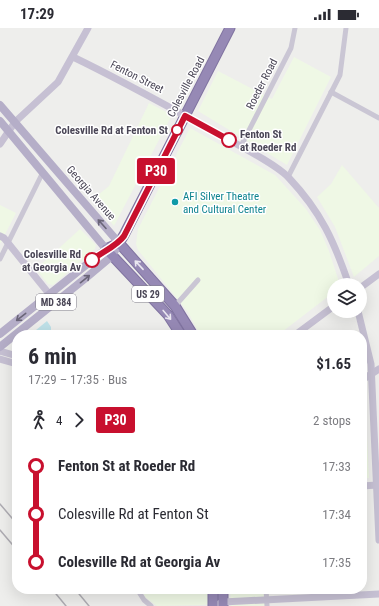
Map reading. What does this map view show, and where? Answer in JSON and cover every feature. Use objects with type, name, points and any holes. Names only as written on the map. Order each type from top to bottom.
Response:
[{"type":"highway","name":"Colesville Road","points":[[119,243],[230,28]]},
{"type":"highway","points":[[109,252],[119,243]]},
{"type":"highway","name":"Georgia Avenue","points":[[119,243],[175,306],[190,330]]},
{"type":"highway","name":"Georgia Avenue","points":[[109,252],[168,315],[178,330]]},
{"type":"highway","points":[[215,594],[218,605]]},
{"type":"highway","points":[[218,605],[221,594]]},
{"type":"main road","name":"Georgia Avenue","points":[[0,105],[62,179],[119,243]]},
{"type":"main road","name":"Georgia Avenue","points":[[0,121],[109,252]]},
{"type":"main road","points":[[30,156],[38,160],[56,180],[62,179]]},
{"type":"main road","name":"MD 384","points":[[0,334],[109,252]]},
{"type":"main road","name":"MD 384","points":[[20,330],[109,252]]},
{"type":"main road","name":"MD 384","points":[[0,347],[12,337]]},
{"type":"street","points":[[0,144],[15,122],[58,82],[88,28]]},
{"type":"street","name":"Roeder Road","points":[[241,146],[291,48],[295,28]]},
{"type":"street","points":[[288,177],[340,75],[346,28]]},
{"type":"street","name":"Fenton Street","points":[[73,57],[241,146],[288,177],[307,197],[322,220],[331,236],[346,278]]},
{"type":"street","points":[[332,92],[379,118]]},
{"type":"street","points":[[0,258],[43,172]]},
{"type":"street","points":[[0,236],[4,238],[7,244],[50,295]]},
{"type":"street","points":[[367,283],[379,274]]},
{"type":"street","points":[[175,306],[198,280]]},
{"type":"street","points":[[301,330],[327,311]]},
{"type":"street","points":[[360,318],[363,330]]},
{"type":"street","points":[[367,347],[376,408],[379,540]]},
{"type":"street","points":[[0,351],[12,355]]},
{"type":"street","points":[[0,359],[12,363]]},
{"type":"street","points":[[367,377],[379,369]]},
{"type":"street","points":[[367,486],[378,485]]},
{"type":"street","points":[[140,594],[151,606]]},
{"type":"street","points":[[218,605],[267,603],[379,594]]},
{"type":"shaded area","points":[[294,57],[331,77],[287,165],[198,111],[218,71],[272,99]]},
{"type":"shaded area","points":[[149,103],[172,115],[114,226],[92,200],[109,186]]},
{"type":"shaded area","points":[[190,128],[275,175],[306,209],[320,230],[338,278],[327,278],[327,297],[285,330],[197,330],[188,312],[138,250],[136,244],[138,229]]},
{"type":"shaded area","points":[[342,165],[379,208],[379,256],[354,277],[335,227],[317,197],[331,184]]},
{"type":"shaded area","points":[[0,205],[16,213],[0,244]]},
{"type":"shaded area","points":[[80,229],[96,245],[95,249],[53,285],[48,284],[36,269]]},
{"type":"shaded area","points":[[47,321],[51,327],[51,330],[36,330]]},
{"type":"shaded area","points":[[367,435],[369,478],[367,478]]},
{"type":"shaded area","points":[[144,594],[209,594],[208,604],[203,605],[157,606],[146,598]]},
{"type":"shaded area","points":[[230,594],[267,594],[267,606],[231,606]]},
{"type":"railway","points":[[0,504],[12,518]]},
{"type":"railway","points":[[0,530],[12,544]]},
{"type":"railway","points":[[56,594],[66,606]]},
{"type":"railway","points":[[79,594],[89,606]]},
{"type":"bus line","name":"P30","points":[[92,260],[106,249],[119,243],[124,236],[185,116],[229,140]]},
{"type":"place","name":"Colesville Rd at Fenton St","points":[[177,130]]},
{"type":"place","name":"Fenton St at Roeder Rd","points":[[229,140]]},
{"type":"place","name":"AFI Silver Theatre and Cultural Center","points":[[175,202]]},
{"type":"place","name":"Colesville Rd at Georgia Av","points":[[92,260]]}]
